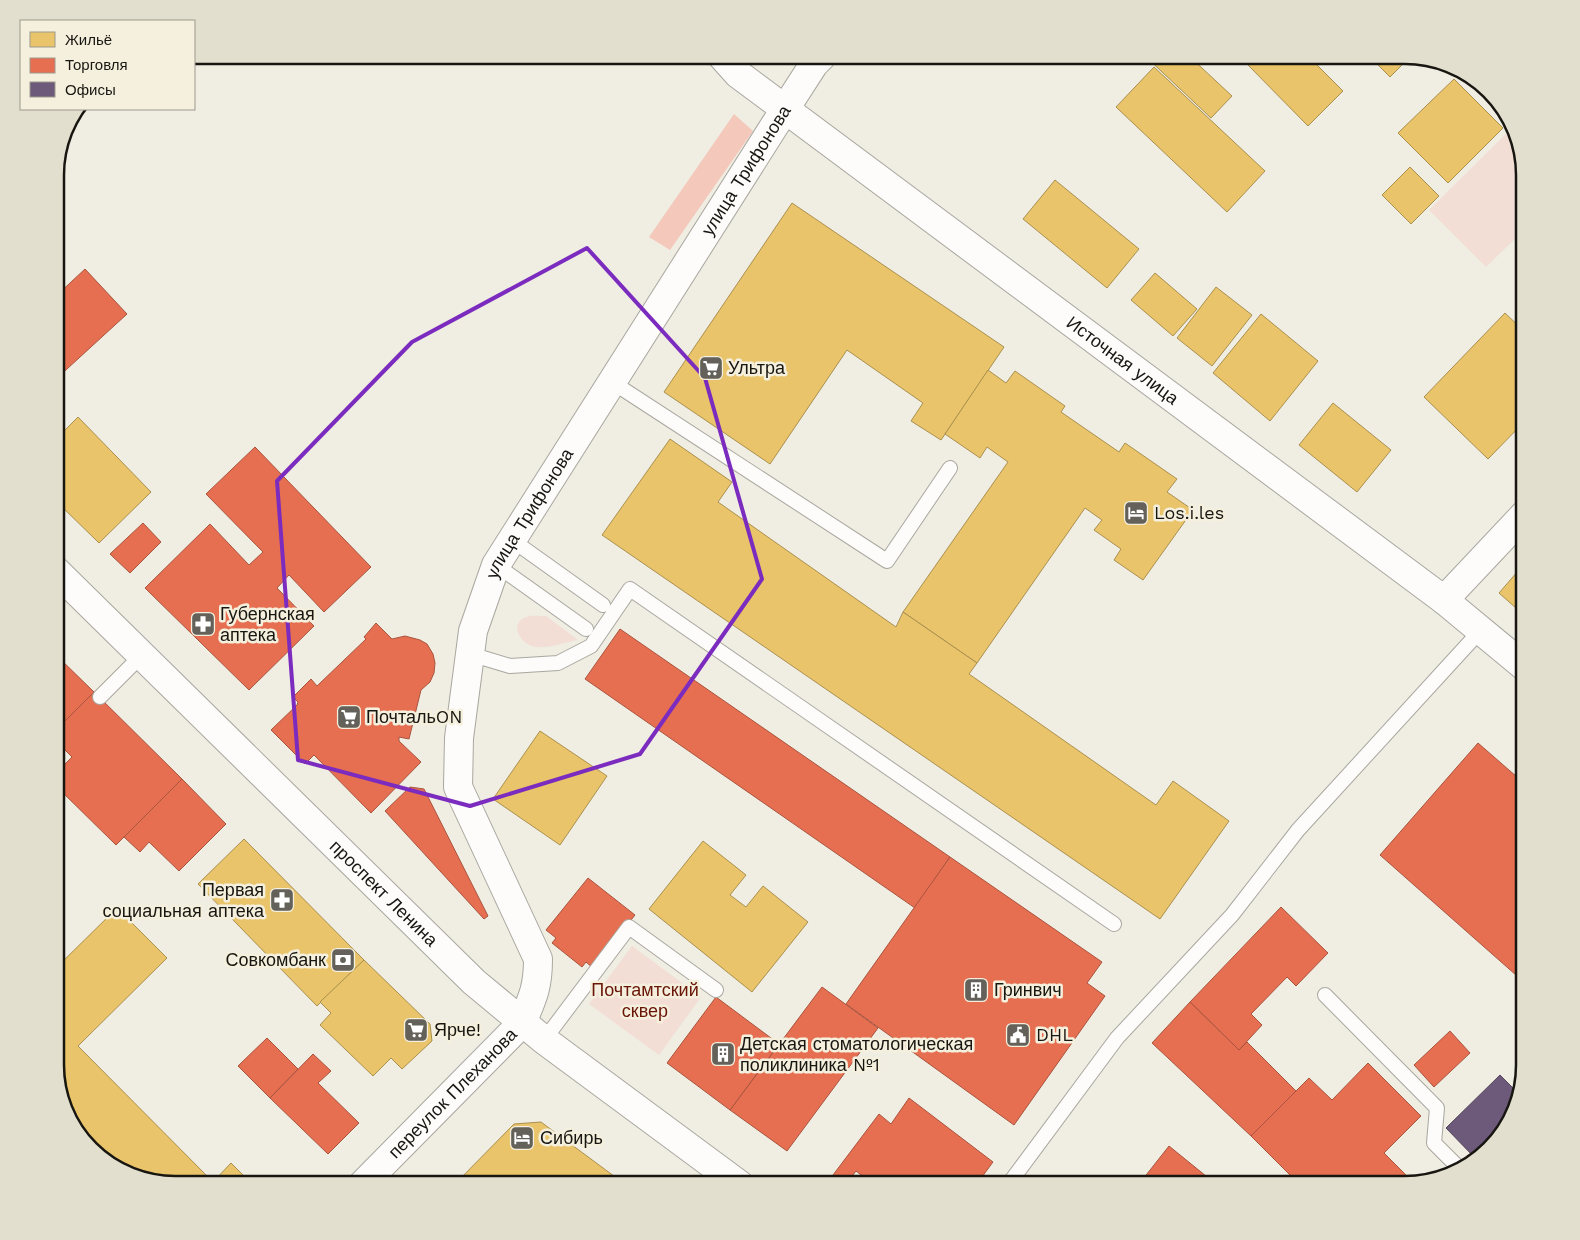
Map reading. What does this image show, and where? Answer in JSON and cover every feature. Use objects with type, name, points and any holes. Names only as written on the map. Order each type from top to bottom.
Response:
[{"type":"street","name":"Источная улица","points":[[729,64],[738,74],[1444,600],[1516,659]]},
{"type":"street","name":"улица Трифонова","points":[[522,1022],[535,993],[538,979],[538,959],[458,787],[458,738],[473,631],[496,565],[814,64]]},
{"type":"street","points":[[1444,600],[1516,524]]},
{"type":"street","name":"проспект Ленина","points":[[64,579],[474,982],[544,1040],[728,1176]]},
{"type":"street","name":"переулок Плеханова","points":[[371,1176],[487,1060],[522,1022]]},
{"type":"lane","points":[[612,382],[887,561],[950,468]]},
{"type":"lane","points":[[512,540],[603,606]]},
{"type":"lane","points":[[496,565],[586,629]]},
{"type":"lane","points":[[470,654],[510,666],[558,663],[591,646],[630,589],[1114,924]]},
{"type":"lane","points":[[1015,1176],[1117,1038],[1232,915],[1298,830],[1481,630]]},
{"type":"lane","points":[[100,697],[142,655]]},
{"type":"lane","points":[[544,1040],[629,927],[716,990]]},
{"type":"lane","points":[[1325,996],[1437,1108],[1434,1143],[1455,1164]]},
{"type":"highlighted area","points":[[587,248],[705,378],[762,579],[640,754],[470,806],[298,760],[277,481],[412,342]]},
{"type":"green space","points":[[1507,132],[1515,160],[1516,238],[1486,267],[1429,210]]},
{"type":"green space","points":[[528,616],[546,616],[578,640],[552,646],[536,647],[521,638],[517,629],[521,620]]},
{"type":"green space","name":"Почтамтский сквер","points":[[632,946],[701,997],[659,1055],[589,1004]]},
{"type":"shaded area","points":[[734,114],[753,131],[670,250],[649,237]]},
{"type":"building: Жильё","points":[[1154,64],[1198,64],[1232,96],[1211,118]]},
{"type":"building: Жильё","points":[[1247,64],[1316,64],[1343,91],[1308,126]]},
{"type":"building: Жильё","points":[[1377,64],[1403,64],[1390,77]]},
{"type":"building: Жильё","points":[[1154,67],[1265,171],[1227,212],[1116,107]]},
{"type":"building: Жильё","points":[[1454,79],[1503,128],[1448,183],[1398,133]]},
{"type":"building: Жильё","points":[[1410,167],[1439,196],[1411,224],[1382,195]]},
{"type":"building: Жильё","points":[[1055,180],[1139,249],[1107,288],[1023,219]]},
{"type":"building: Жильё","points":[[792,203],[1004,347],[941,440],[911,421],[923,403],[847,350],[770,464],[664,392]]},
{"type":"building: Жильё","points":[[1155,273],[1197,309],[1173,336],[1131,300]]},
{"type":"building: Жильё","points":[[1216,287],[1252,315],[1212,366],[1177,338]]},
{"type":"building: Жильё","points":[[1505,313],[1516,323],[1516,430],[1488,459],[1424,397]]},
{"type":"building: Жильё","points":[[1261,314],[1318,361],[1270,421],[1213,373]]},
{"type":"building: Жильё","points":[[988,370],[1006,383],[1015,371],[1065,406],[1061,412],[1119,452],[1125,443],[1177,479],[1167,492],[1193,510],[1143,580],[1114,560],[1121,549],[1094,530],[1102,520],[1085,508],[977,663],[903,612],[1008,462],[987,447],[980,458],[945,434]]},
{"type":"building: Жильё","points":[[1333,403],[1391,450],[1357,492],[1299,445]]},
{"type":"building: Жильё","points":[[78,417],[151,492],[99,543],[64,509],[64,431]]},
{"type":"building: Жильё","points":[[670,439],[732,482],[718,502],[896,627],[903,612],[977,663],[969,674],[1156,805],[1173,781],[1229,821],[1160,919],[602,535]]},
{"type":"building: Жильё","points":[[1516,573],[1516,608],[1499,593]]},
{"type":"building: Жильё","points":[[540,731],[607,776],[560,845],[493,799]]},
{"type":"building: Жильё","points":[[244,839],[364,960],[317,1006],[198,884]]},
{"type":"building: Жильё","points":[[703,841],[746,875],[730,895],[746,907],[763,886],[808,922],[752,992],[649,909]]},
{"type":"building: Жильё","points":[[117,908],[167,958],[78,1046],[207,1176],[160,1175],[132,1168],[96,1144],[82,1127],[70,1101],[64,1072],[64,960]]},
{"type":"building: Жильё","points":[[364,960],[430,1024],[432,1041],[402,1069],[391,1058],[373,1076],[320,1025],[331,1013],[320,1002]]},
{"type":"building: Жильё","points":[[541,1122],[614,1176],[463,1176],[514,1124]]},
{"type":"building: Жильё","points":[[231,1163],[244,1176],[219,1176]]},
{"type":"building: Торговля","points":[[85,269],[127,314],[64,372],[64,289]]},
{"type":"building: Торговля","points":[[255,447],[371,567],[324,612],[289,575],[277,588],[314,626],[249,690],[145,588],[210,524],[249,565],[263,552],[206,494]]},
{"type":"building: Торговля","points":[[143,523],[161,542],[130,573],[110,554]]},
{"type":"building: Торговля","name":"ПочтальON","points":[[376,623],[392,639],[405,636],[427,644],[433,654],[435,663],[434,673],[430,682],[421,690],[409,739],[399,737],[399,741],[421,762],[371,813],[314,755],[305,764],[271,730],[297,705],[298,702],[293,697],[311,679],[317,686],[366,639],[364,637]]},
{"type":"building: Торговля","points":[[620,629],[950,857],[915,908],[585,679]]},
{"type":"building: Торговля","points":[[64,663],[94,692],[64,722]]},
{"type":"building: Торговля","points":[[94,692],[182,779],[116,845],[64,794],[64,765],[72,757],[64,749],[64,722]]},
{"type":"building: Торговля","points":[[1478,743],[1516,776],[1516,975],[1380,855]]},
{"type":"building: Торговля","points":[[182,779],[226,824],[179,871],[149,842],[140,852],[124,837]]},
{"type":"building: Торговля","points":[[410,787],[424,789],[488,916],[484,919],[385,811]]},
{"type":"building: Торговля","name":"Гринвич","points":[[950,857],[1102,962],[1087,983],[1105,996],[1014,1125],[846,1004]]},
{"type":"building: Торговля","points":[[588,878],[635,915],[593,968],[586,962],[582,967],[552,943],[556,938],[546,930]]},
{"type":"building: Торговля","points":[[1281,907],[1328,953],[1296,986],[1287,977],[1251,1014],[1262,1025],[1239,1050],[1190,1002]]},
{"type":"building: Торговля","points":[[822,987],[878,1028],[787,1151],[730,1110]]},
{"type":"building: Торговля","name":"Детская стоматологическая поликлиника №1","points":[[716,997],[779,1044],[730,1110],[667,1063]]},
{"type":"building: Торговля","points":[[1190,1002],[1239,1050],[1247,1042],[1296,1091],[1251,1136],[1152,1043]]},
{"type":"building: Торговля","points":[[1450,1031],[1470,1053],[1434,1087],[1414,1065]]},
{"type":"building: Торговля","points":[[267,1038],[298,1069],[270,1098],[238,1066]]},
{"type":"building: Торговля","points":[[313,1054],[331,1071],[318,1083],[359,1123],[328,1154],[270,1098]]},
{"type":"building: Торговля","points":[[1368,1063],[1421,1116],[1384,1153],[1407,1176],[1291,1176],[1251,1136],[1309,1078],[1332,1100]]},
{"type":"building: Торговля","points":[[909,1098],[993,1162],[983,1176],[862,1176],[856,1171],[852,1176],[833,1175],[879,1114],[891,1124]]},
{"type":"building: Торговля","points":[[1169,1146],[1206,1176],[1145,1176]]},
{"type":"building: Офисы","points":[[1500,1075],[1513,1088],[1501,1121],[1484,1144],[1471,1154],[1446,1128]]},
{"type":"place","name":"Ультра","points":[[711,368]]},
{"type":"place","name":"Los.i.les","points":[[1136,513]]},
{"type":"place","name":"Губернская аптека","points":[[203,624]]},
{"type":"place","name":"ПочтальON","points":[[349,717]]},
{"type":"place","name":"Первая социальная аптека","points":[[282,900]]},
{"type":"place","name":"Совкомбанк","points":[[343,960]]},
{"type":"place","name":"Гринвич","points":[[976,990]]},
{"type":"place","name":"Ярче!","points":[[416,1030]]},
{"type":"place","name":"DHL","points":[[1018,1035]]},
{"type":"place","name":"Детская стоматологическая поликлиника №1","points":[[723,1054]]},
{"type":"place","name":"Сибирь","points":[[522,1138]]}]
